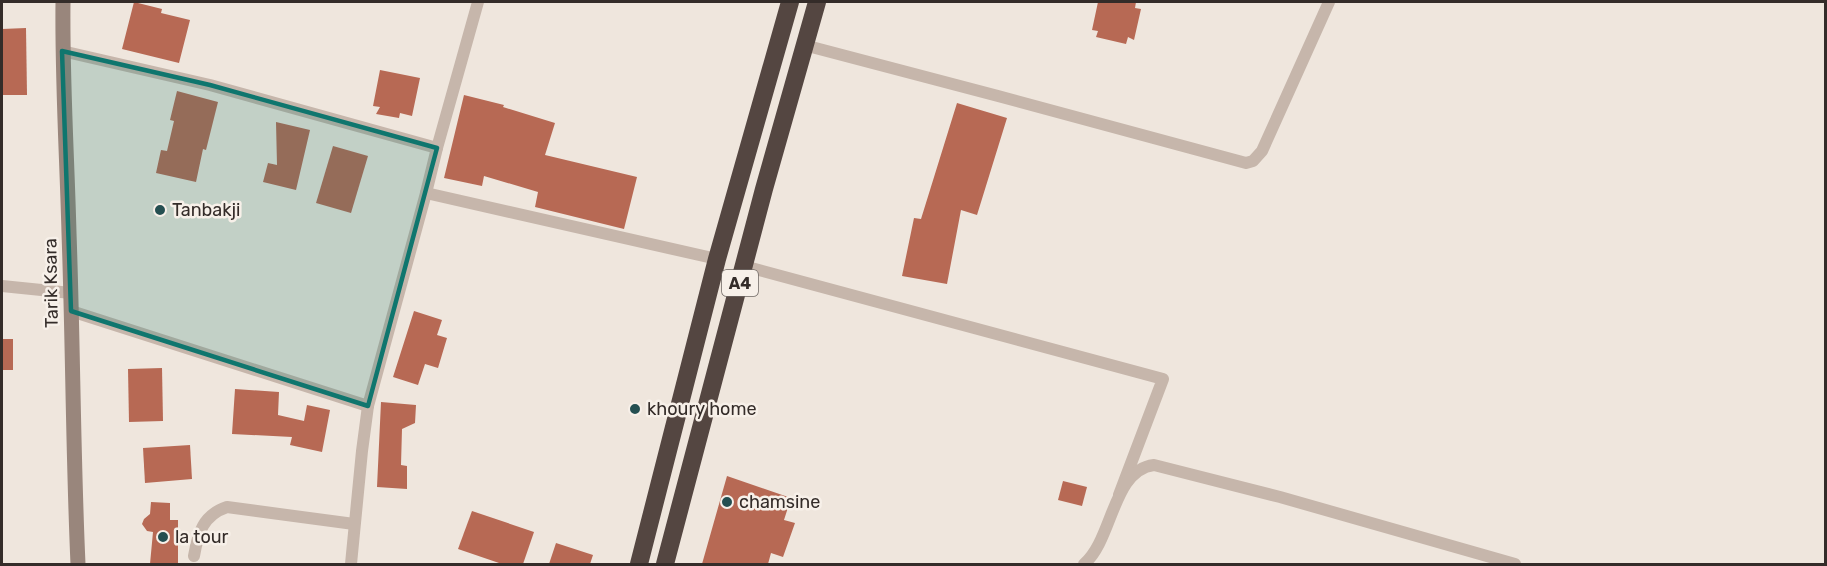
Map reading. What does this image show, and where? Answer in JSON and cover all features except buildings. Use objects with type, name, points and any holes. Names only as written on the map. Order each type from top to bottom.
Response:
[{"type":"highway","name":"A4","points":[[639,564],[717,260],[790,2]]},
{"type":"highway","name":"A4","points":[[665,564],[817,2]]},
{"type":"main road","name":"Tarik Ksara","points":[[63,2],[62,51],[78,564]]},
{"type":"street","points":[[351,564],[368,406],[436,148],[478,2]]},
{"type":"street","points":[[804,45],[1246,163],[1252,161],[1262,151],[1329,2]]},
{"type":"street","points":[[62,51],[210,85],[436,148]]},
{"type":"street","points":[[426,193],[717,260]]},
{"type":"street","points":[[744,266],[1163,379],[1100,545],[1084,564]]},
{"type":"street","points":[[2,285],[71,293]]},
{"type":"street","points":[[71,311],[368,406]]},
{"type":"street","points":[[1119,495],[1146,466],[1166,467],[1515,564]]},
{"type":"street","points":[[194,556],[203,524],[218,510],[227,507],[354,524]]},
{"type":"highlighted area","points":[[62,51],[210,85],[437,148],[368,406],[71,311]]},
{"type":"place","name":"Tanbakji","points":[[160,210]]},
{"type":"place","name":"khoury home","points":[[635,409]]},
{"type":"place","name":"chamsine","points":[[727,502]]},
{"type":"place","name":"la tour","points":[[163,537]]}]
